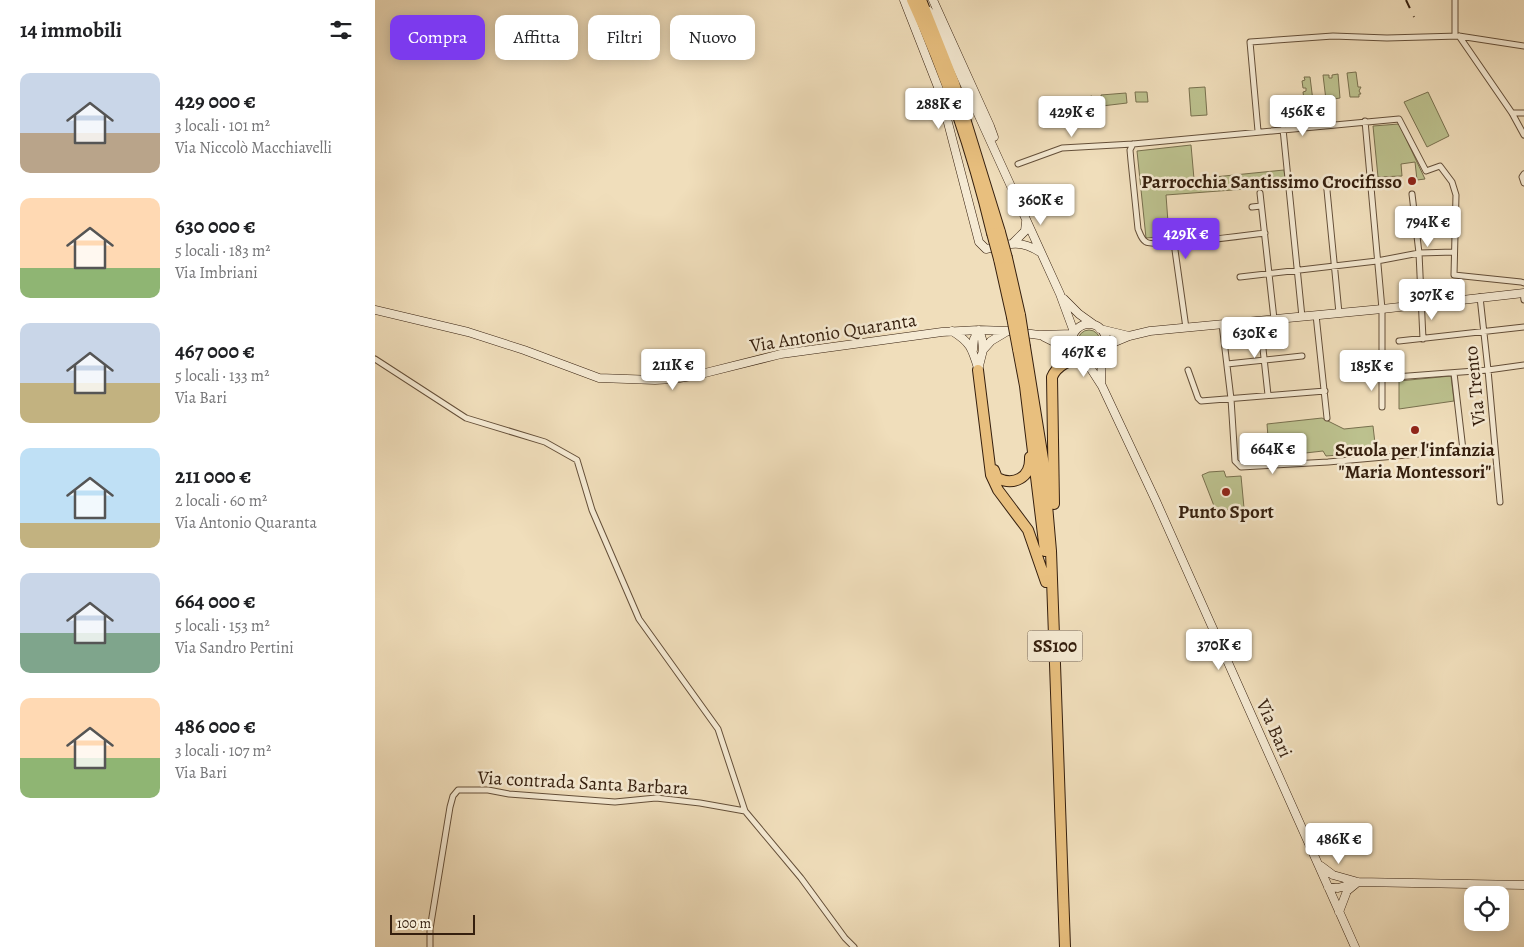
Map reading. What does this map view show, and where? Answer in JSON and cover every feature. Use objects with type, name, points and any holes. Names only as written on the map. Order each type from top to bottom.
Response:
[{"type":"highway","name":"SS100","points":[[912,0],[948,88],[996,233]]},
{"type":"highway","name":"SS100","points":[[921,0],[954,83],[1003,258],[1022,348],[1032,384],[1048,504],[1055,635],[1065,947]]},
{"type":"highway","name":"SS100","points":[[988,455],[997,478],[1005,482],[1016,481],[1024,476],[1030,464],[1022,348]]},
{"type":"highway","name":"SS100","points":[[1055,635],[1056,580],[1051,384],[1054,371],[1061,365],[1081,356]]},
{"type":"highway","name":"SS100","points":[[978,370],[991,475],[998,490],[1028,530],[1046,582]]},
{"type":"highway","name":"SS100","points":[[1027,406],[1040,509],[1046,582],[1059,947]]},
{"type":"main road","points":[[903,0],[940,92],[979,242],[986,250],[1013,243],[1022,243],[1040,252]]},
{"type":"main road","points":[[921,0],[938,26],[1003,167],[1060,294],[1074,333]]},
{"type":"main road","points":[[933,0],[990,126],[1003,167]]},
{"type":"main road","points":[[1013,243],[1025,231],[1027,222]]},
{"type":"main road","points":[[1060,294],[1079,314],[1099,328],[1104,334],[1102,386]]},
{"type":"main road","points":[[1039,335],[1081,356],[1097,356],[1104,349],[1129,336],[1150,331],[1382,309],[1479,297],[1524,295]]},
{"type":"main road","name":"Via Antonio Quaranta","points":[[375,310],[467,332],[524,350],[599,378],[621,379],[674,379],[781,354],[952,331],[1008,330],[1039,335]]},
{"type":"main road","points":[[1081,356],[1073,347],[1072,339],[1074,333],[1083,325],[1091,324],[1129,336]]},
{"type":"main road","points":[[978,370],[983,350],[979,330]]},
{"type":"main road","points":[[978,370],[973,350],[974,339],[979,330]]},
{"type":"main road","points":[[983,350],[998,336],[1008,330]]},
{"type":"main road","points":[[952,331],[963,338],[973,350]]},
{"type":"main road","points":[[1039,335],[1074,333]]},
{"type":"main road","name":"Via Bari","points":[[1081,356],[1102,386],[1160,510],[1355,947]]},
{"type":"main road","points":[[1314,856],[1327,872],[1340,878],[1358,882],[1524,885]]},
{"type":"main road","points":[[1328,887],[1332,883],[1349,880]]},
{"type":"main road","points":[[1328,887],[1338,888],[1358,882]]},
{"type":"main road","points":[[1339,912],[1344,896],[1358,882]]},
{"type":"street","points":[[1455,0],[1457,36],[1512,113],[1524,135]]},
{"type":"street","points":[[1258,131],[1250,42],[1333,36],[1387,38],[1457,36],[1524,46]]},
{"type":"street","points":[[1512,113],[1524,113]]},
{"type":"street","points":[[1018,164],[1062,148],[1133,144],[1399,119],[1426,171],[1440,166],[1452,182],[1456,195],[1454,275],[1524,283]]},
{"type":"street","points":[[1365,121],[1382,309],[1382,407]]},
{"type":"street","points":[[1283,129],[1302,317]]},
{"type":"street","points":[[1133,144],[1130,150],[1139,229],[1141,236],[1146,242],[1151,244],[1174,243],[1265,233]]},
{"type":"street","points":[[1523,176],[1524,184]]},
{"type":"street","points":[[1326,180],[1339,313]]},
{"type":"street","points":[[1260,193],[1274,319]]},
{"type":"street","points":[[1412,194],[1419,253],[1423,339]]},
{"type":"street","points":[[1253,207],[1261,206]]},
{"type":"street","points":[[1174,243],[1186,328]]},
{"type":"street","points":[[1240,278],[1377,262],[1419,253],[1454,252]]},
{"type":"street","name":"Via Trento","points":[[1479,297],[1488,370],[1500,502]]},
{"type":"street","points":[[1316,315],[1327,418]]},
{"type":"street","points":[[1260,321],[1268,395]]},
{"type":"street","points":[[1222,324],[1231,399],[1235,461],[1241,467],[1328,462],[1463,450],[1454,373]]},
{"type":"street","points":[[1399,341],[1524,327]]},
{"type":"street","points":[[1227,364],[1302,356]]},
{"type":"street","points":[[375,359],[466,418],[545,442],[577,460],[591,510],[639,619],[718,729],[745,811],[801,878],[845,938],[854,947]]},
{"type":"street","points":[[1382,378],[1488,370],[1524,365]]},
{"type":"street","points":[[1188,370],[1198,398],[1201,400],[1325,390]]},
{"type":"street","name":"Via contrada Santa Barbara","points":[[430,947],[430,929],[450,807],[453,796],[458,790],[488,790],[509,794],[615,802],[656,798],[745,811]]},
{"type":"green space","points":[[1356,72],[1358,87],[1361,87],[1359,91],[1361,94],[1359,94],[1359,97],[1350,97],[1347,73]]},
{"type":"green space","points":[[1338,74],[1340,98],[1334,99],[1334,96],[1331,96],[1331,99],[1326,100],[1323,75],[1329,75],[1329,78],[1332,78],[1332,75]]},
{"type":"green space","points":[[1304,77],[1310,77],[1313,101],[1307,102],[1304,99],[1303,92],[1306,91],[1306,88],[1303,88],[1302,81],[1305,80]]},
{"type":"green space","points":[[1205,87],[1207,115],[1191,116],[1189,88]]},
{"type":"green space","points":[[1135,92],[1147,92],[1148,102],[1136,102]]},
{"type":"green space","points":[[1428,92],[1449,136],[1427,147],[1404,102]]},
{"type":"green space","points":[[1126,93],[1127,103],[1102,106],[1101,95]]},
{"type":"green space","points":[[1092,96],[1093,107],[1081,109],[1080,99]]},
{"type":"green space","points":[[1399,124],[1425,179],[1417,180],[1415,162],[1401,164],[1402,176],[1378,177],[1373,126]]},
{"type":"green space","points":[[1191,145],[1194,179],[1284,170],[1286,186],[1166,195],[1169,236],[1146,238],[1137,151]]},
{"type":"green space","points":[[1089,330],[1097,333],[1100,341],[1097,349],[1089,352],[1081,349],[1078,341],[1081,333]]},
{"type":"green space","points":[[1451,376],[1454,401],[1399,409],[1399,381]]},
{"type":"green space","points":[[1322,418],[1344,429],[1373,426],[1376,452],[1326,456],[1323,451],[1244,460],[1242,440],[1268,437],[1267,424]]},
{"type":"green space","name":"Punto Sport","points":[[1224,471],[1226,477],[1241,476],[1244,508],[1216,511],[1202,475],[1209,472]]},
{"type":"railway","points":[[1406,0],[1414,17]]},
{"type":"place","name":"Parrocchia Santissimo Crocifisso","points":[[1412,181]]},
{"type":"place","name":"Scuola per l'infanzia \"Maria Montessori\"","points":[[1415,430]]},
{"type":"place","name":"Punto Sport","points":[[1226,492]]}]
